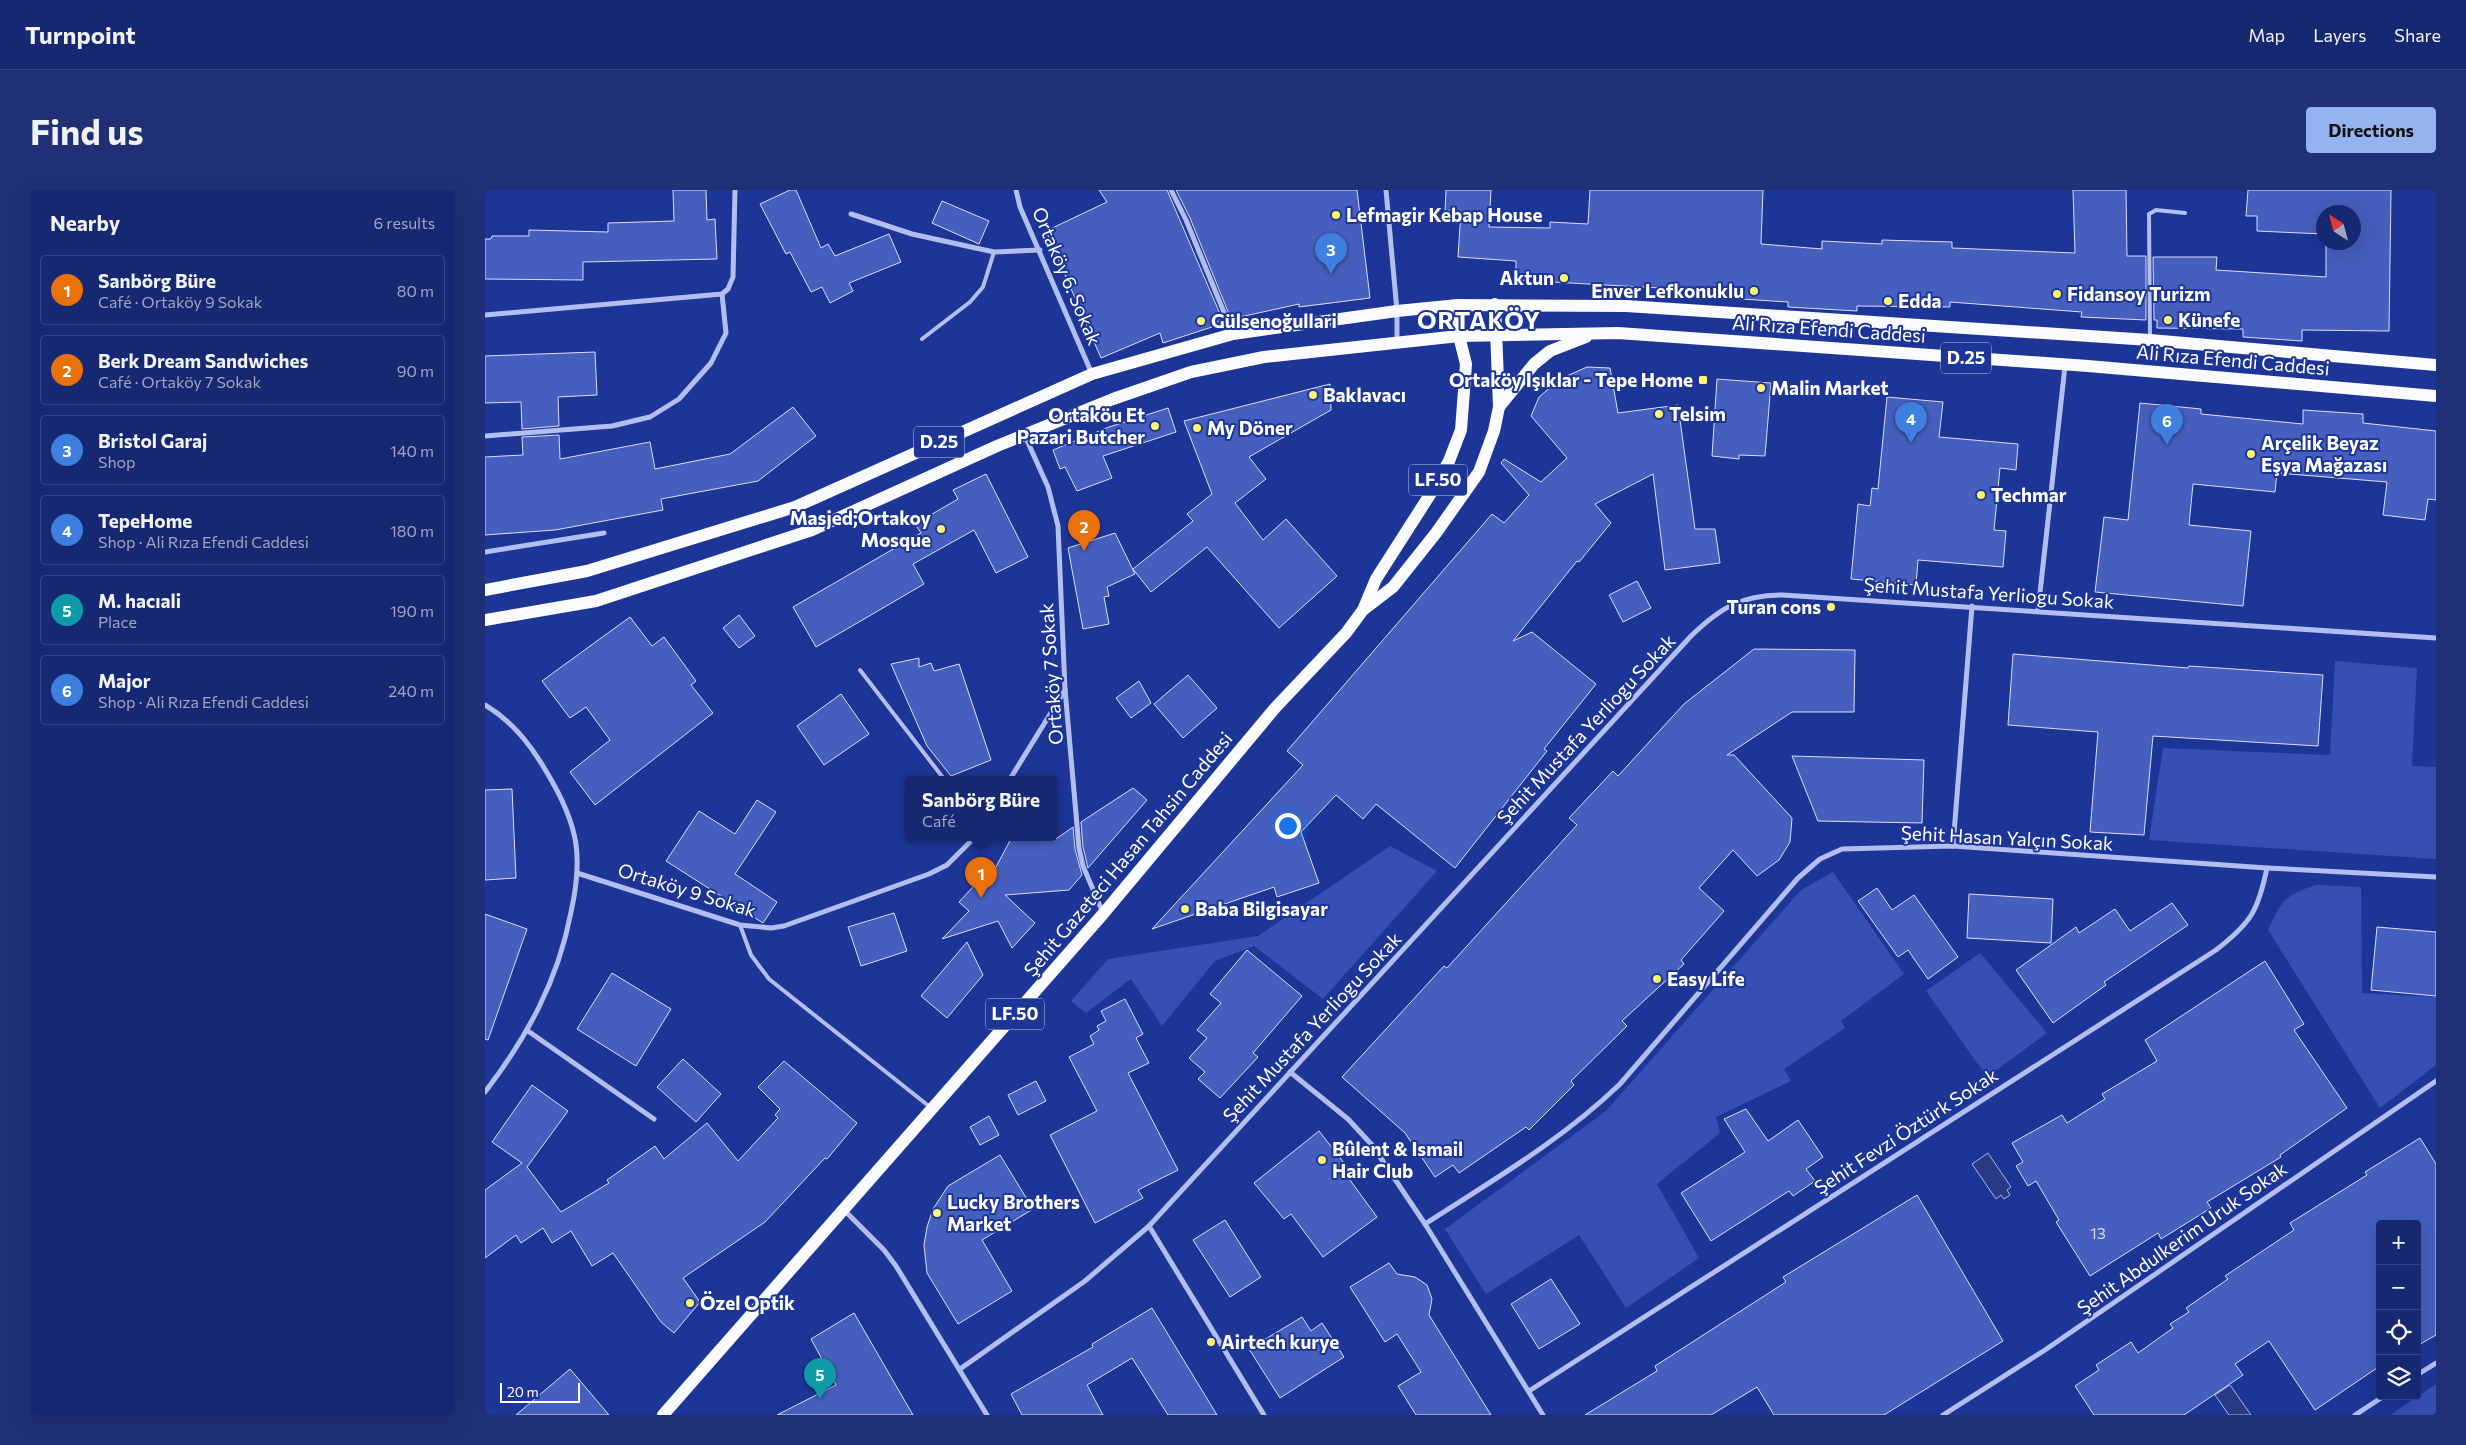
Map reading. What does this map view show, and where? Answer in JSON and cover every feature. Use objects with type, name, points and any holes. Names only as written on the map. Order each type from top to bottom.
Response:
[{"type":"main road","name":"Ali Rıza Efendi Caddesi","points":[[1397,311],[1458,304],[1626,306],[2150,340],[2436,365]]},
{"type":"main road","name":"Şehit Gazeteci Hasan Tahsin Caddesi","points":[[663,1415],[1103,914],[1275,708],[1346,633],[1363,610],[1376,579],[1431,493],[1449,461],[1461,430],[1466,364],[1459,336],[1458,304]]},
{"type":"main road","name":"Şehit Gazeteci Hasan Tahsin Caddesi","points":[[1363,610],[1393,588],[1479,472],[1494,430],[1499,407],[1499,363],[1495,304]]},
{"type":"main road","name":"D.25","points":[[485,590],[587,571],[795,507],[1092,374],[1233,334],[1397,311]]},
{"type":"main road","points":[[1499,407],[1534,364],[1550,351],[1596,333]]},
{"type":"main road","name":"Ali Rıza Efendi Caddesi","points":[[1459,336],[1618,333],[2065,364],[2436,396]]},
{"type":"main road","name":"D.25","points":[[485,620],[596,601],[812,530],[1025,434],[1191,372],[1264,357],[1459,336]]},
{"type":"street","points":[[485,315],[722,294],[728,289],[733,277],[735,190]]},
{"type":"street","name":"Ortaköy 6. Sokak","points":[[1016,190],[1020,207],[1092,374]]},
{"type":"street","points":[[1171,190],[1186,220],[1233,334]]},
{"type":"street","points":[[1386,190],[1397,311],[1397,342]]},
{"type":"street","points":[[851,214],[912,234],[994,252],[1040,250]]},
{"type":"street","points":[[485,436],[612,426],[650,417],[679,400],[711,363],[726,333],[722,294]]},
{"type":"street","points":[[2038,611],[2065,364]]},
{"type":"street","name":"Ortaköy 7 Sokak","points":[[1025,434],[1048,487],[1058,526],[1065,689],[1079,848],[1083,866],[1103,914]]},
{"type":"street","points":[[485,552],[604,533]]},
{"type":"street","name":"Şehit Mustafa Yerliogu Sokak","points":[[961,1369],[1085,1281],[1149,1226],[1691,636],[1725,607],[1754,597],[1770,595],[1971,606],[2436,638]]},
{"type":"street","points":[[1953,846],[1971,606]]},
{"type":"street","points":[[1013,776],[1065,689]]},
{"type":"street","points":[[485,705],[499,713],[526,740],[552,780],[573,828],[577,873],[565,943],[545,999],[528,1031],[485,1092]]},
{"type":"street","name":"Ortaköy 9 Sokak","points":[[577,873],[741,925],[764,928],[784,926],[929,874],[947,865],[971,841]]},
{"type":"street","name":"Şehit Hasan Yalçın Sokak","points":[[1425,1224],[1535,1153],[1595,1108],[1620,1084],[1798,878],[1820,859],[1842,849],[1953,846],[2267,868],[2436,877]]},
{"type":"street","name":"Şehit Fevzi Öztürk Sokak","points":[[1529,1391],[2216,950],[2240,930],[2257,909],[2267,868]]},
{"type":"street","points":[[528,1031],[654,1119]]},
{"type":"street","points":[[1290,1072],[1348,1119],[1372,1145],[1425,1224],[1543,1415]]},
{"type":"street","name":"Şehit Abdulkerim Uruk Sokak","points":[[1943,1415],[2045,1350],[2436,1081]]},
{"type":"street","points":[[844,1210],[869,1234],[896,1266],[961,1369],[987,1415]]},
{"type":"street","points":[[1149,1226],[1264,1415]]},
{"type":"street","points":[[2421,1372],[2436,1363]]},
{"type":"street","points":[[2355,1415],[2378,1400]]},
{"type":"lane","points":[[2150,340],[2149,214],[2156,210],[2185,213]]},
{"type":"lane","points":[[922,339],[970,302],[983,287],[994,252]]},
{"type":"lane","points":[[860,670],[942,776]]},
{"type":"lane","points":[[741,925],[751,954],[769,979],[932,1109]]},
{"type":"shaded area","points":[[2335,661],[2417,668],[2412,766],[2436,767],[2436,859],[2149,840],[2163,748],[2330,755]]},
{"type":"shaded area","points":[[1390,846],[1437,871],[1323,999],[1254,946],[1215,961],[1162,1026],[1131,979],[1086,1013],[1071,1001],[1108,959],[1258,936]]},
{"type":"shaded area","points":[[1833,872],[1904,974],[1841,1021],[1845,1028],[1784,1069],[1791,1081],[1716,1117],[1720,1133],[1657,1184],[1699,1258],[1626,1308],[1579,1235],[1486,1294],[1445,1229],[1606,1111],[1801,890]]},
{"type":"shaded area","points":[[2316,885],[2361,887],[2362,993],[2436,997],[2436,1065],[2380,1108],[2268,930],[2285,900],[2297,892]]},
{"type":"shaded area","points":[[1980,953],[2047,1033],[1987,1077],[1926,991]]},
{"type":"shaded area","points":[[1988,1153],[2011,1187],[2007,1190],[2010,1195],[2004,1199],[2001,1195],[1996,1199],[1972,1164]]},
{"type":"shaded area","points":[[2436,1384],[2436,1415],[2390,1415],[2412,1400],[2421,1400],[2421,1394]]},
{"type":"shaded area","points":[[2230,1385],[2251,1415],[2229,1415],[2215,1395]]},
{"type":"building","points":[[673,190],[706,190],[707,220],[715,219],[717,259],[583,262],[583,280],[485,279],[485,239],[491,239],[492,236],[529,236],[529,230],[608,232],[608,223],[674,221]]},
{"type":"building","points":[[790,190],[796,190],[821,248],[828,244],[835,256],[889,234],[901,262],[849,283],[853,291],[830,303],[822,287],[811,292],[790,252],[786,254],[760,204]]},
{"type":"building","points":[[1099,190],[1167,190],[1223,321],[1211,323],[1212,327],[1163,343],[1160,333],[1101,358],[1046,231],[1107,202]]},
{"type":"building","points":[[1176,190],[1357,190],[1370,298],[1299,307],[1299,304],[1231,319],[1190,218]]},
{"type":"building","points":[[1446,190],[1491,190],[1489,227],[1550,228],[1550,222],[1588,224],[1590,190],[1763,190],[1761,244],[1822,249],[1822,241],[1882,244],[1882,240],[1952,242],[1952,248],[2075,253],[2073,190],[2126,190],[2127,256],[2146,256],[2146,320],[2081,317],[2082,312],[1950,302],[1950,307],[1857,306],[1857,311],[1788,307],[1788,302],[1695,296],[1696,290],[1516,280],[1516,261],[1458,257],[1461,211],[1445,211]]},
{"type":"building","points":[[2248,190],[2391,190],[2389,331],[2302,330],[2302,341],[2243,337],[2243,329],[2157,328],[2157,320],[2154,320],[2153,257],[2217,257],[2216,270],[2326,277],[2326,250],[2361,250],[2361,205],[2316,205],[2316,234],[2257,231],[2257,216],[2246,216]]},
{"type":"building","points":[[942,201],[989,221],[979,244],[932,223]]},
{"type":"building","points":[[595,352],[597,395],[558,397],[559,426],[522,429],[521,402],[485,403],[485,356]]},
{"type":"building","points":[[1587,367],[1610,368],[1618,413],[1678,405],[1695,529],[1715,529],[1720,563],[1665,570],[1653,474],[1595,504],[1611,523],[1579,562],[1577,561],[1513,641],[1532,632],[1596,684],[1544,749],[1547,751],[1455,868],[1376,804],[1363,819],[1336,795],[1301,832],[1319,883],[1277,897],[1274,887],[1152,929],[1303,765],[1287,751],[1492,514],[1504,523],[1529,495],[1501,463],[1504,459],[1541,482],[1567,458],[1531,416],[1539,397],[1560,379]]},
{"type":"building","points":[[1717,379],[1771,383],[1765,456],[1739,455],[1739,459],[1712,456]]},
{"type":"building","points":[[1330,384],[1331,410],[1249,457],[1266,479],[1235,503],[1263,540],[1286,519],[1337,576],[1279,628],[1207,547],[1151,592],[1133,569],[1193,521],[1187,514],[1212,494],[1184,421]]},
{"type":"building","points":[[1887,397],[1943,402],[1939,437],[2018,444],[2016,470],[2000,468],[1994,530],[2006,531],[2003,567],[1918,560],[1916,585],[1851,579],[1858,504],[1870,506],[1872,488],[1878,489]]},
{"type":"building","points":[[2140,403],[2201,409],[2201,414],[2303,424],[2303,410],[2363,414],[2363,423],[2436,431],[2436,500],[2428,499],[2425,520],[2383,515],[2387,482],[2277,473],[2275,492],[2193,484],[2189,525],[2251,531],[2243,606],[2095,592],[2104,517],[2128,520]]},
{"type":"building","points":[[793,407],[816,436],[758,481],[661,499],[663,510],[555,530],[485,535],[485,457],[523,455],[522,437],[559,435],[560,459],[650,442],[655,469],[730,454]]},
{"type":"building","points":[[1168,408],[1176,432],[1103,456],[1112,478],[1077,491],[1065,467],[1060,469],[1053,450],[1109,427]]},
{"type":"building","points":[[986,474],[1028,557],[996,573],[974,530],[913,564],[924,584],[816,647],[793,607],[921,533],[915,524],[958,499],[953,490]]},
{"type":"building","points":[[1115,533],[1135,574],[1107,587],[1109,596],[1104,597],[1109,624],[1083,629],[1068,548]]},
{"type":"building","points":[[1637,581],[1651,608],[1623,622],[1609,595]]},
{"type":"building","points":[[739,615],[755,636],[739,648],[723,628]]},
{"type":"building","points":[[630,617],[652,646],[664,637],[696,681],[691,685],[713,713],[595,805],[570,772],[610,740],[586,707],[570,718],[542,681]]},
{"type":"building","points":[[1754,649],[1855,650],[1854,712],[1792,712],[1727,755],[1734,755],[1792,818],[1790,842],[1779,860],[1757,876],[1733,850],[1699,888],[1724,911],[1681,960],[1684,964],[1622,1021],[1627,1026],[1571,1081],[1574,1085],[1529,1130],[1526,1127],[1459,1173],[1453,1165],[1435,1177],[1405,1133],[1342,1077],[1444,966],[1447,968],[1577,825],[1569,818],[1613,771],[1618,776],[1684,704]]},
{"type":"building","points":[[2013,654],[2188,668],[2189,666],[2323,675],[2318,746],[2153,736],[2144,835],[2090,832],[2098,732],[2008,725]]},
{"type":"building","points":[[919,658],[919,667],[931,663],[934,671],[959,664],[991,760],[951,776],[927,746],[891,664]]},
{"type":"building","points":[[1188,675],[1217,708],[1183,738],[1154,704]]},
{"type":"building","points":[[1139,681],[1151,703],[1131,718],[1116,698]]},
{"type":"building","points":[[841,694],[869,734],[824,765],[797,726]]},
{"type":"building","points":[[1792,756],[1924,760],[1922,823],[1818,821]]},
{"type":"building","points":[[1133,788],[1147,800],[1088,868],[1083,847],[1081,822]]},
{"type":"building","points":[[512,789],[516,878],[485,880],[485,790]]},
{"type":"building","points":[[757,800],[776,812],[735,874],[777,902],[763,923],[666,861],[699,811],[735,834]]},
{"type":"building","points":[[1073,827],[1075,849],[1082,875],[1069,890],[1005,895],[1035,923],[1012,948],[998,921],[942,939],[969,911],[959,902],[984,875],[989,880],[1010,841],[1057,841],[1057,838]]},
{"type":"building","points":[[1877,888],[1892,910],[1914,895],[1958,957],[1928,979],[1908,950],[1898,957],[1858,901]]},
{"type":"building","points":[[1969,894],[2053,899],[2051,943],[1967,938]]},
{"type":"building","points":[[2172,903],[2188,925],[2104,982],[2106,985],[2053,1023],[2016,970],[2076,927],[2079,933],[2115,909],[2130,931]]},
{"type":"building","points":[[894,913],[907,951],[861,966],[848,927]]},
{"type":"building","points":[[485,914],[527,929],[488,1040],[485,1039]]},
{"type":"building","points":[[2377,927],[2436,932],[2436,996],[2371,990]]},
{"type":"building","points":[[967,942],[983,975],[947,1018],[921,996]]},
{"type":"building","points":[[1247,950],[1302,996],[1253,1053],[1258,1057],[1220,1098],[1198,1079],[1205,1072],[1189,1058],[1207,1038],[1197,1030],[1221,1003],[1210,994]]},
{"type":"building","points":[[2265,961],[2304,1024],[2294,1030],[2347,1108],[2280,1155],[2281,1157],[2207,1202],[2211,1208],[2161,1239],[2158,1233],[2090,1276],[2056,1222],[2059,1220],[2036,1181],[2028,1186],[2016,1166],[2023,1162],[2012,1143],[2062,1115],[2067,1123],[2105,1099],[2102,1094],[2157,1061],[2145,1040]]},
{"type":"building","points":[[612,973],[671,1009],[636,1066],[577,1029]]},
{"type":"building","points":[[1125,999],[1143,1034],[1136,1038],[1149,1063],[1128,1073],[1178,1170],[1138,1190],[1143,1198],[1095,1223],[1050,1135],[1097,1111],[1069,1057],[1094,1044],[1090,1036],[1099,1030],[1097,1026],[1106,1021],[1101,1011]]},
{"type":"building","points":[[683,1059],[721,1094],[696,1122],[657,1087]]},
{"type":"building","points":[[784,1061],[857,1123],[827,1159],[825,1158],[765,1222],[683,1278],[700,1302],[674,1333],[661,1322],[613,1253],[592,1266],[571,1231],[552,1243],[543,1228],[521,1243],[516,1235],[485,1258],[485,1190],[522,1163],[492,1142],[532,1085],[568,1111],[527,1167],[561,1212],[609,1183],[607,1180],[655,1146],[664,1159],[707,1123],[738,1161],[778,1118],[775,1115],[780,1109],[758,1087]]},
{"type":"building","points":[[1036,1081],[1046,1101],[1018,1115],[1008,1095]]},
{"type":"building","points":[[1746,1109],[1768,1141],[1798,1120],[1823,1157],[1806,1169],[1815,1181],[1793,1196],[1789,1191],[1711,1241],[1681,1193],[1745,1152],[1724,1119]]},
{"type":"building","points":[[989,1116],[999,1135],[980,1145],[970,1127]]},
{"type":"building","points":[[1319,1131],[1348,1168],[1344,1172],[1377,1217],[1323,1257],[1291,1214],[1284,1219],[1254,1183]]},
{"type":"building","points":[[2420,1138],[2436,1164],[2436,1335],[2421,1344],[2421,1220],[2376,1220],[2376,1369],[2315,1410],[2269,1341],[2235,1364],[2243,1375],[2184,1415],[2094,1415],[2075,1386],[2099,1370],[2096,1365],[2131,1342],[2138,1353],[2173,1328],[2170,1324],[2189,1312],[2186,1308],[2228,1279],[2225,1276],[2294,1230],[2290,1223],[2367,1175],[2365,1172]]},
{"type":"building","points":[[1000,1155],[1033,1209],[982,1240],[1012,1291],[958,1324],[927,1273],[924,1245],[927,1227],[933,1209],[948,1186]]},
{"type":"building","points":[[1917,1195],[2003,1341],[1884,1415],[1774,1415],[1757,1387],[1711,1415],[1585,1415],[1657,1371],[1655,1366],[1786,1282],[1783,1277]]},
{"type":"building","points":[[1225,1220],[1261,1277],[1230,1297],[1193,1240]]},
{"type":"building","points":[[1389,1263],[1397,1274],[1415,1277],[1427,1285],[1432,1299],[1429,1315],[1491,1415],[1416,1415],[1398,1386],[1421,1372],[1397,1334],[1385,1342],[1350,1287]]},
{"type":"building","points":[[1551,1279],[1580,1324],[1539,1349],[1511,1304]]},
{"type":"building","points":[[1152,1308],[1217,1415],[1168,1415],[1132,1358],[1087,1385],[1103,1415],[1022,1415],[1011,1394],[1093,1347],[1092,1344]]},
{"type":"building","points":[[854,1313],[913,1415],[777,1415],[836,1385],[811,1339]]},
{"type":"building","points":[[1302,1317],[1311,1331],[1322,1323],[1344,1357],[1280,1398],[1249,1349]]},
{"type":"building","points":[[570,1369],[609,1415],[516,1415]]},
{"type":"place","name":"Lefmagir Kebap House","points":[[1336,215]]},
{"type":"place","name":"Bristol Garaj","points":[[1331,274]]},
{"type":"place","name":"Aktun","points":[[1564,278]]},
{"type":"place","name":"Enver Lefkonuklu","points":[[1754,291]]},
{"type":"place","name":"Fidansoy Turizm","points":[[2057,294]]},
{"type":"place","name":"Edda","points":[[1888,301]]},
{"type":"place","name":"Künefe","points":[[2168,320]]},
{"type":"place","name":"Gülsenoğullari","points":[[1201,321]]},
{"type":"place","name":"Ortaköy Işıklar - Tepe Home","points":[[1703,380]]},
{"type":"place","name":"Malin Market","points":[[1761,388]]},
{"type":"place","name":"Baklavacı","points":[[1313,395]]},
{"type":"place","name":"Telsim","points":[[1659,414]]},
{"type":"place","name":"Ortaköu Et Pazari Butcher","points":[[1155,426]]},
{"type":"place","name":"My Döner","points":[[1197,428]]},
{"type":"place","name":"TepeHome","points":[[1911,443]]},
{"type":"place","name":"Major","points":[[2167,445]]},
{"type":"place","name":"Arçelik Beyaz Eşya Mağazası","points":[[2251,454]]},
{"type":"place","name":"Techmar","points":[[1981,495]]},
{"type":"place","name":"Masjed;Ortakoy Mosque","points":[[941,529]]},
{"type":"place","name":"Berk Dream Sandwiches","points":[[1084,551]]},
{"type":"place","name":"Turan cons","points":[[1831,607]]},
{"type":"place","name":"Sanbörg Büre","points":[[981,898]]},
{"type":"place","name":"Baba Bilgisayar","points":[[1185,909]]},
{"type":"place","name":"Easy Life","points":[[1657,979]]},
{"type":"place","name":"Bûlent & Ismail Hair Club","points":[[1322,1160]]},
{"type":"place","name":"Lucky Brothers Market","points":[[937,1213]]},
{"type":"place","name":"Özel Optik","points":[[690,1303]]},
{"type":"place","name":"Airtech kurye","points":[[1211,1342]]},
{"type":"place","name":"M. hacıali","points":[[820,1399]]},
{"type":"district","name":"ORTAKÖY","points":[[1479,321]]}]
